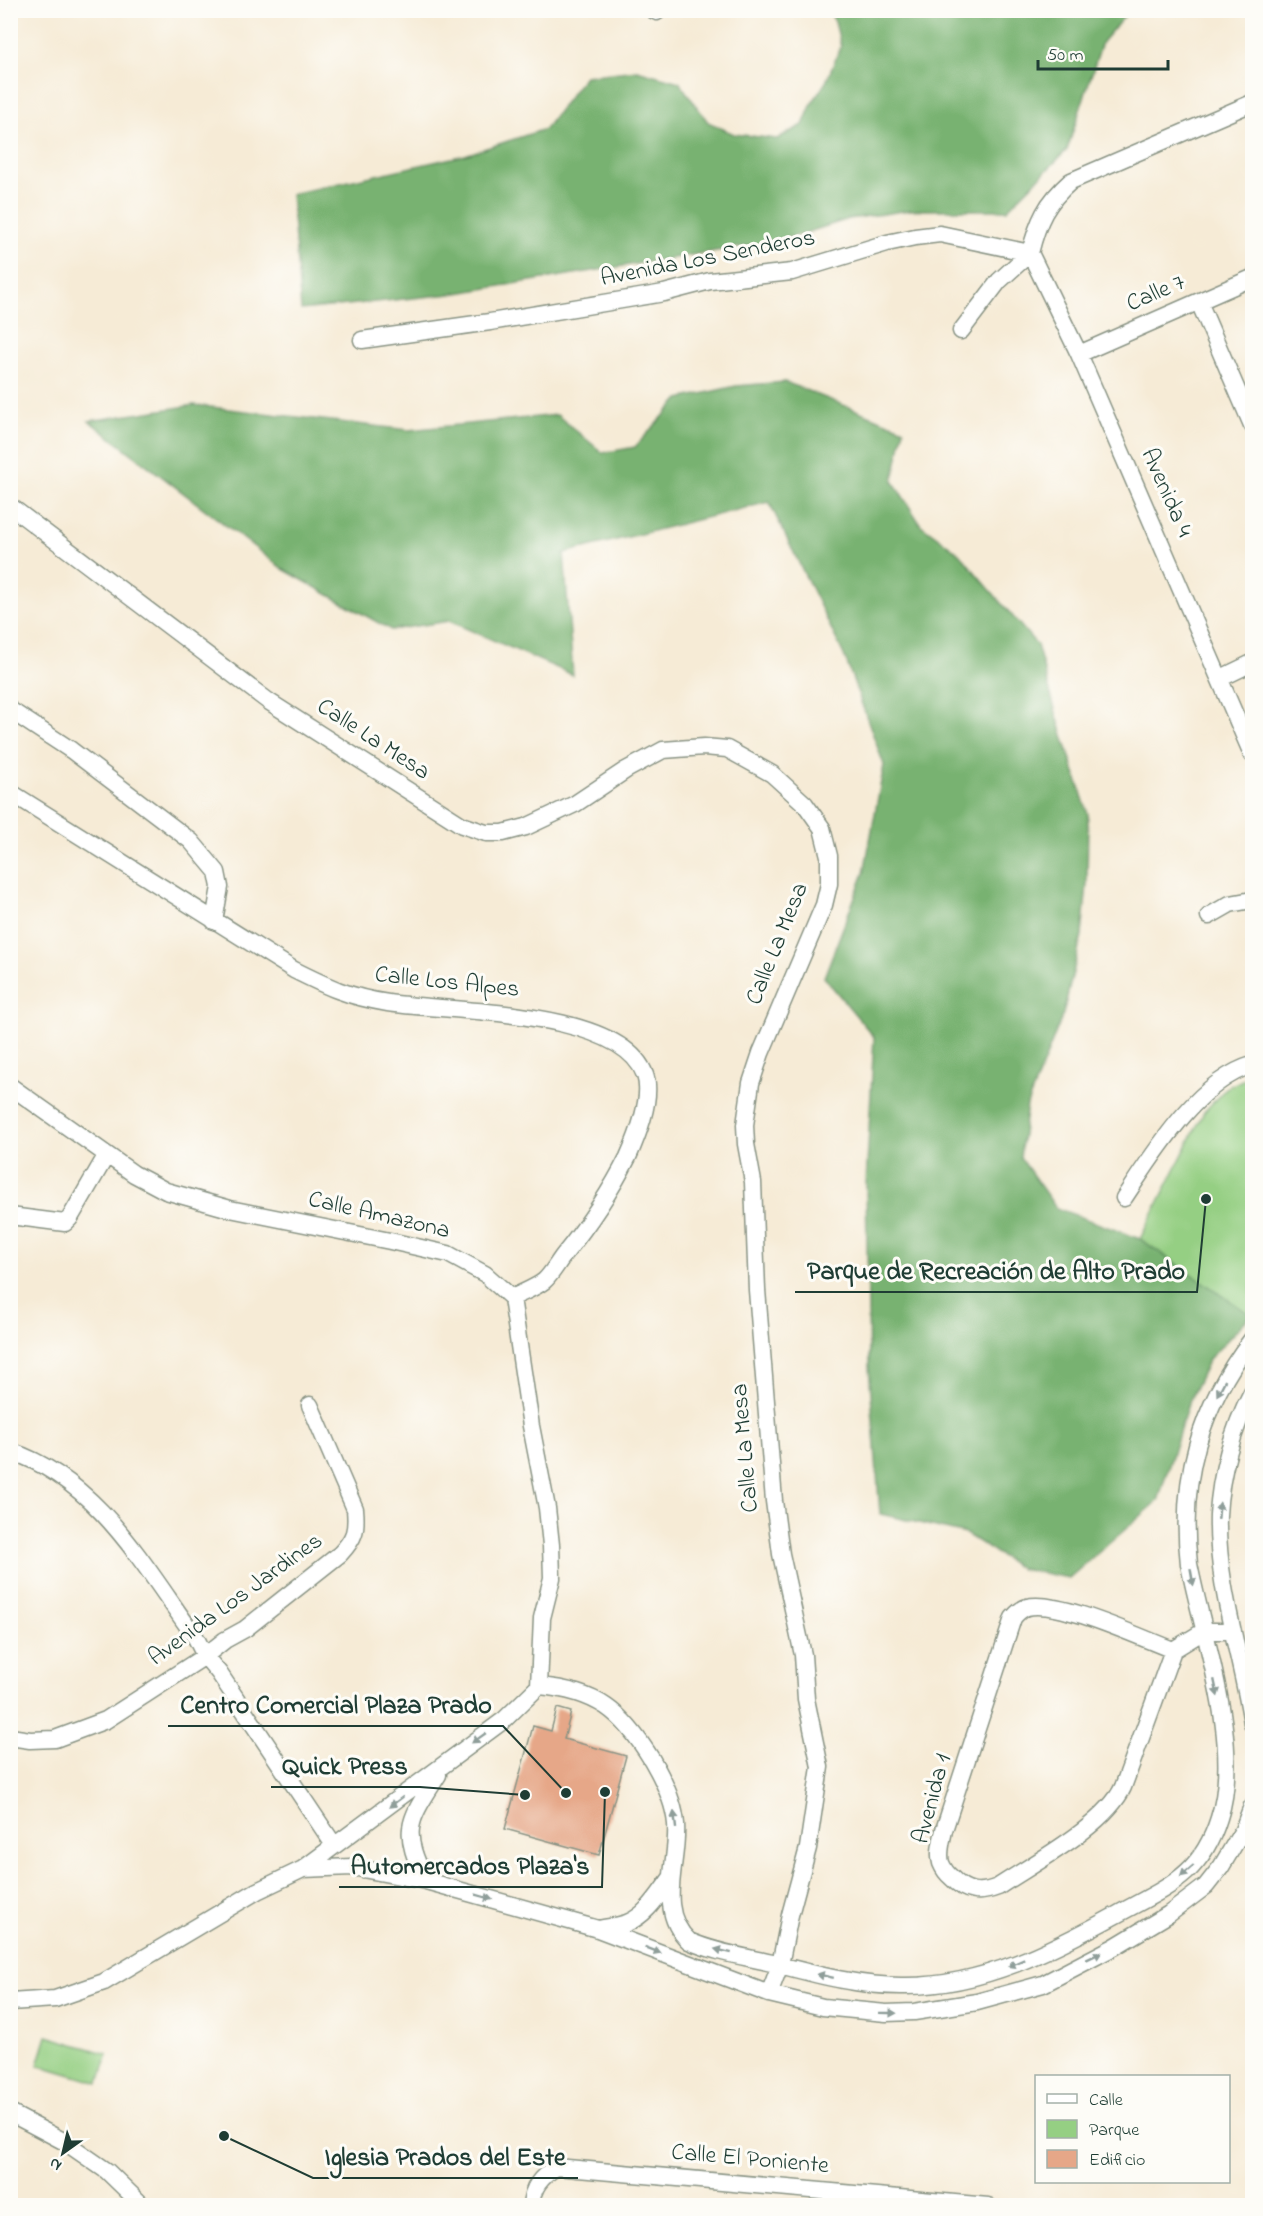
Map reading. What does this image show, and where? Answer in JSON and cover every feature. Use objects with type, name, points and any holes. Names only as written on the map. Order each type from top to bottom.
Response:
[{"type":"street","points":[[961,331],[999,281],[1030,253],[1042,214],[1055,195],[1071,181],[1252,103]]},
{"type":"street","name":"Avenida Los Senderos","points":[[362,340],[490,322],[664,293],[710,281],[792,272],[887,243],[915,237],[940,234],[1030,253]]},
{"type":"street","name":"Avenida 4","points":[[1030,253],[1079,354],[1252,754]]},
{"type":"street","name":"Calle 7","points":[[1079,354],[1252,278]]},
{"type":"street","points":[[1199,302],[1252,425]]},
{"type":"street","name":"Calle La Mesa","points":[[10,506],[268,701],[462,825],[486,833],[503,833],[526,827],[575,804],[626,770],[663,750],[704,747],[727,749],[772,774],[805,804],[822,828],[829,856],[829,884],[786,996],[760,1053],[751,1083],[745,1125],[753,1182],[757,1290],[774,1501],[781,1554],[803,1655],[806,1699],[820,1767],[808,1848],[790,1915],[780,1965],[769,1994]]},
{"type":"street","points":[[1221,678],[1252,663]]},
{"type":"street","points":[[10,710],[71,750],[191,841],[217,872],[220,887],[214,921]]},
{"type":"street","name":"Calle Los Alpes","points":[[10,792],[294,970],[338,992],[387,1003],[530,1017],[566,1023],[605,1037],[636,1060],[645,1075],[647,1089],[645,1104],[639,1133],[614,1185],[582,1232],[543,1281],[512,1298]]},
{"type":"street","points":[[1209,915],[1230,904],[1252,900]]},
{"type":"street","points":[[1124,1198],[1157,1151],[1210,1088],[1225,1077],[1252,1065]]},
{"type":"street","name":"Calle Amazona","points":[[10,1086],[106,1156],[166,1191],[195,1200],[448,1254],[484,1274],[512,1298]]},
{"type":"street","points":[[10,1216],[64,1223],[70,1218],[106,1156]]},
{"type":"street","points":[[10,2002],[55,1999],[104,1982],[257,1891],[303,1869],[504,1720],[539,1686],[542,1618],[552,1578],[551,1545],[547,1508],[531,1426],[512,1298]]},
{"type":"street","points":[[539,1686],[573,1690],[612,1711],[632,1729],[662,1776],[676,1822],[671,1878],[673,1921],[689,1941],[845,1980],[907,1986],[981,1977],[1086,1931],[1187,1873],[1202,1857],[1220,1816],[1226,1788],[1226,1748],[1186,1542],[1190,1471],[1193,1453],[1215,1400],[1252,1339]]},
{"type":"street","points":[[1252,1392],[1234,1436],[1218,1513],[1221,1559],[1252,1723]]},
{"type":"street","name":"Avenida Los Jardines","points":[[10,1737],[30,1740],[55,1739],[106,1720],[245,1629],[352,1542],[357,1526],[355,1509],[310,1405]]},
{"type":"street","points":[[10,1450],[45,1467],[81,1492],[109,1518],[196,1638],[205,1656],[334,1845]]},
{"type":"street","name":"Avenida 1","points":[[1029,1606],[1071,1611],[1173,1650],[1118,1799],[1085,1830],[998,1887],[986,1892],[973,1892],[960,1887],[941,1864],[940,1851],[944,1830],[1013,1618],[1018,1611],[1029,1606]]},
{"type":"street","points":[[1173,1650],[1204,1631],[1233,1631]]},
{"type":"street","points":[[426,1881],[411,1848],[410,1833],[413,1818],[443,1767]]},
{"type":"street","points":[[303,1869],[352,1867],[426,1881],[598,1929],[769,1994],[824,2007],[886,2013],[914,2012],[977,2002],[1043,1983],[1114,1947],[1169,1914],[1206,1886],[1233,1849],[1252,1806]]},
{"type":"street","points":[[598,1929],[628,1923],[639,1916],[648,1909],[671,1878]]},
{"type":"street","points":[[10,2113],[65,2142],[107,2171],[143,2205]]},
{"type":"street","name":"Calle El Poniente","points":[[531,2205],[532,2193],[543,2176],[556,2167],[988,2205]]},
{"type":"green space","points":[[829,11],[1129,11],[1102,42],[1067,150],[1007,210],[910,210],[849,219],[799,235],[747,246],[451,294],[301,310],[291,194],[465,155],[545,129],[585,76],[637,70],[679,82],[708,122],[734,134],[777,139],[803,125],[812,103],[826,82],[841,46],[835,22]]},
{"type":"green space","points":[[785,382],[904,429],[893,481],[921,525],[959,553],[1037,645],[1088,814],[1087,885],[1082,935],[1063,1014],[1027,1105],[1020,1157],[1056,1208],[1140,1239],[1251,1315],[1209,1359],[1188,1404],[1158,1501],[1069,1578],[1021,1569],[966,1534],[880,1514],[869,1367],[866,1184],[874,1037],[824,977],[864,873],[884,765],[844,655],[769,502],[564,553],[573,675],[449,621],[391,630],[283,569],[89,421],[194,405],[409,430],[557,415],[603,453],[635,447],[679,399],[736,386]]},
{"type":"green space","points":[[1252,1075],[1252,1313],[1250,1315],[1140,1239],[1204,1112],[1226,1088]]},
{"type":"green space","points":[[47,2036],[108,2054],[99,2083],[38,2065]]},
{"type":"building","points":[[557,1708],[571,1712],[564,1739],[626,1756],[599,1855],[505,1829],[533,1726],[551,1731]]},
{"type":"place","name":"Parque de Recreación de Alto Prado","points":[[1206,1199]]},
{"type":"place","name":"Automercados Plaza's","points":[[605,1792]]},
{"type":"place","name":"Centro Comercial Plaza Prado","points":[[566,1793]]},
{"type":"place","name":"Quick Press","points":[[525,1795]]},
{"type":"place","name":"Iglesia Prados del Este","points":[[224,2136]]}]
